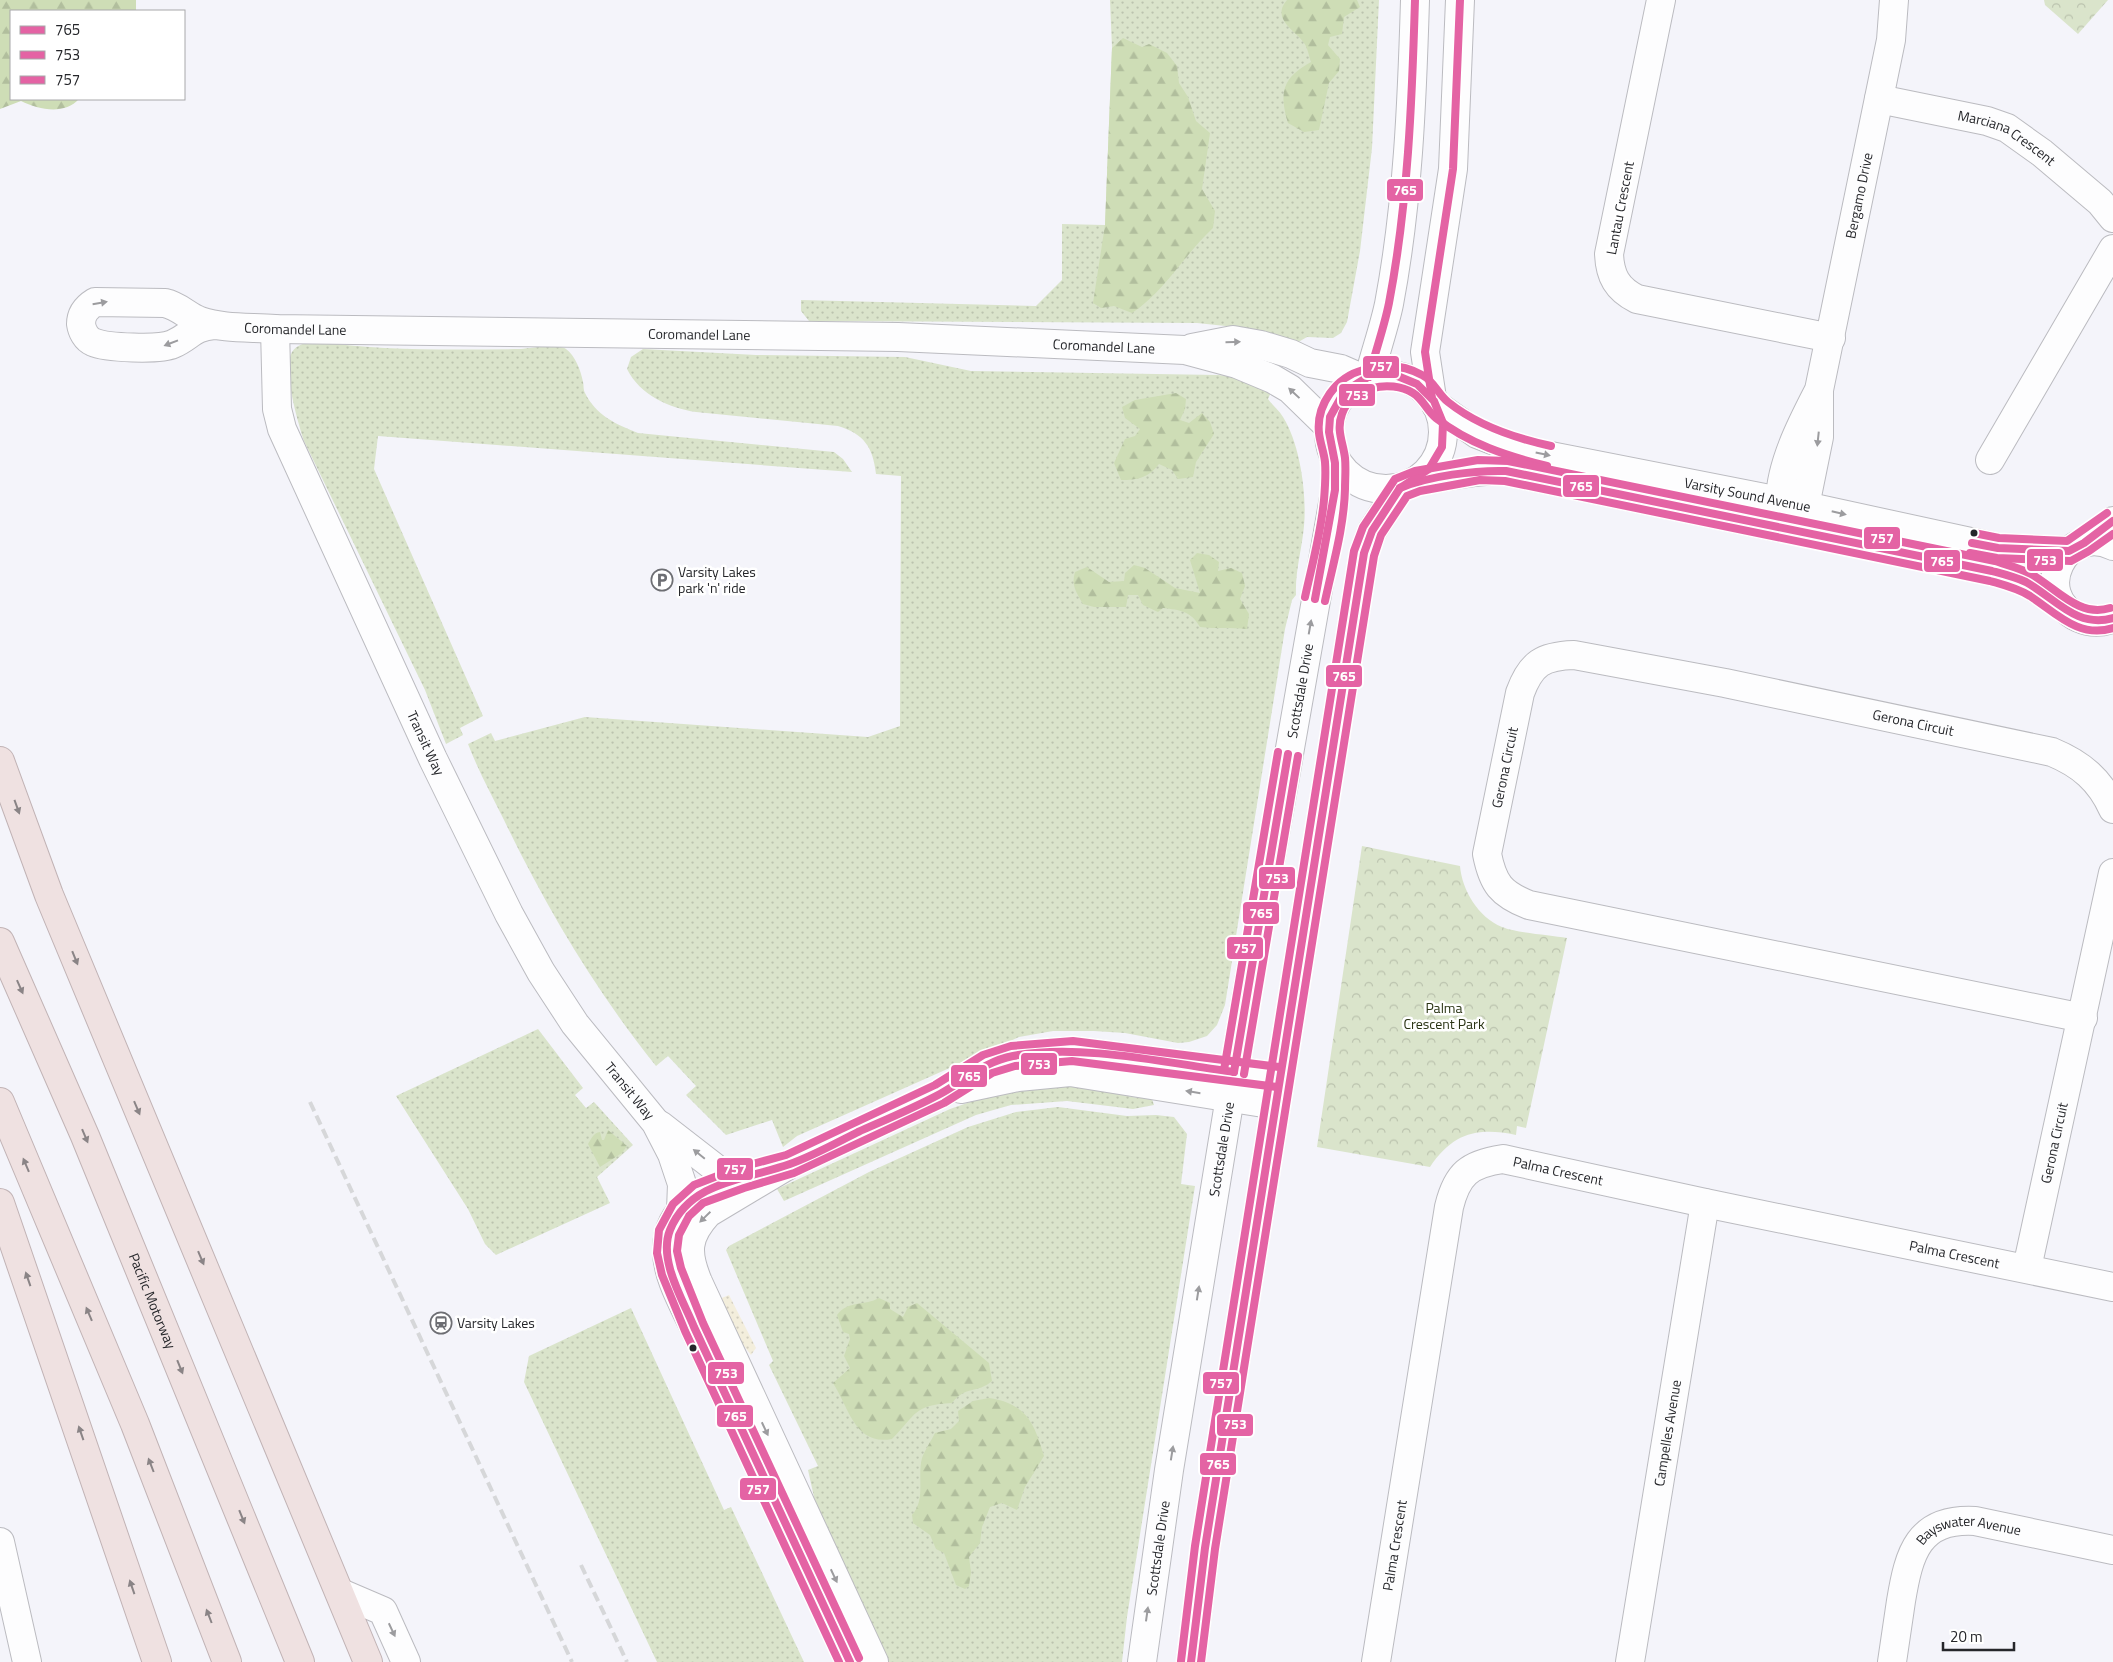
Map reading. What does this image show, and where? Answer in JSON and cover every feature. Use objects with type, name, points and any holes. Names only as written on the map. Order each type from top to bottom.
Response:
[{"type":"highway","points":[[0,761],[49,895],[341,1593],[368,1662]]},
{"type":"highway","name":"Pacific Motorway","points":[[0,942],[85,1136],[300,1662]]},
{"type":"highway","points":[[0,1158],[4,1110]]},
{"type":"highway","points":[[4,1110],[135,1424],[227,1662]]},
{"type":"highway","points":[[0,1202],[157,1662]]},
{"type":"street","points":[[1366,378],[1388,305],[1401,220],[1411,113],[1415,0]]},
{"type":"street","points":[[1434,402],[1425,352],[1453,169],[1460,0]]},
{"type":"street","name":"Lantau Crescent","points":[[1661,0],[1609,254],[1610,270],[1615,283],[1624,292],[1637,300],[1831,338]]},
{"type":"street","name":"Bergamo Drive","points":[[1785,528],[1792,503],[1789,456],[1798,432],[1819,390],[1831,338],[1892,40],[1894,0]]},
{"type":"street","name":"Marciana Crescent","points":[[1879,99],[1987,121],[2007,128],[2024,138],[2057,165],[2100,202],[2113,218]]},
{"type":"street","points":[[1990,460],[2113,249]]},
{"type":"street","name":"Coromandel Lane","points":[[214,325],[274,329],[888,336],[1185,350],[1237,364],[1273,378],[1290,389],[1329,427]]},
{"type":"street","name":"Transit Way","points":[[274,329],[277,409],[282,429],[433,759],[509,914],[541,972],[575,1024],[656,1123],[672,1154],[682,1184],[681,1210]]},
{"type":"street","name":"Coromandel Lane","points":[[1185,350],[1234,340],[1291,354],[1310,363],[1341,368],[1366,378]]},
{"type":"street","points":[[1191,1662],[1204,1558],[1364,553],[1372,531],[1408,485],[1432,468],[1440,452],[1444,433],[1441,414],[1419,384],[1401,376],[1382,374],[1366,378],[1347,389],[1335,404],[1329,427],[1329,441],[1335,459],[1347,474],[1363,484],[1381,490],[1408,485]]},
{"type":"street","name":"Varsity Sound Avenue","points":[[1434,402],[1477,434],[1515,448],[1792,503],[1998,548],[2076,547],[2096,542],[2113,546]]},
{"type":"street","name":"Scottsdale Drive","points":[[1142,1662],[1167,1480],[1232,1085],[1335,492],[1335,459]]},
{"type":"street","name":"Varsity Sound Avenue","points":[[1408,485],[1479,470],[1506,471],[1992,571],[2025,581],[2062,605],[2078,618],[2108,622]]},
{"type":"street","points":[[2062,605],[2055,583],[2056,570],[2061,560],[2113,521]]},
{"type":"street","name":"Gerona Circuit","points":[[2083,1018],[1529,905],[1513,899],[1500,889],[1491,874],[1487,854],[1520,693],[1526,677],[1536,665],[1552,656],[1574,655],[1650,671],[1725,683],[2052,752],[2072,760],[2090,773],[2106,794],[2113,809]]},
{"type":"street","name":"Gerona Circuit","points":[[2027,1268],[2083,1018],[2113,873]]},
{"type":"street","points":[[874,1662],[719,1331],[691,1265],[689,1243],[699,1223],[708,1213],[790,1164],[940,1094],[1018,1077],[1070,1072],[1232,1085],[1280,1077]]},
{"type":"street","points":[[1232,1085],[1276,1105]]},
{"type":"street","name":"Transit Way","points":[[656,1123],[718,1170],[741,1178]]},
{"type":"street","name":"Palma Crescent","points":[[1376,1662],[1448,1207],[1453,1188],[1464,1172],[1482,1162],[1502,1159],[1705,1204],[2113,1287]]},
{"type":"street","points":[[790,1164],[741,1178],[698,1194],[681,1210],[669,1232],[666,1252],[671,1272],[694,1328],[850,1662]]},
{"type":"street","name":"Campelles Avenue","points":[[1630,1662],[1705,1204]]},
{"type":"street","name":"Bayswater Avenue","points":[[1892,1662],[1905,1576],[1912,1552],[1920,1539],[1932,1528],[1943,1523],[1961,1520],[1975,1521],[2113,1550]]},
{"type":"street","points":[[0,1542],[27,1662]]},
{"type":"street","points":[[341,1593],[382,1611],[406,1662]]},
{"type":"green space","points":[[0,0],[136,0],[136,10],[10,10],[10,100],[78,100],[67,107],[59,109],[44,109],[21,101],[0,109]]},
{"type":"green space","points":[[1110,0],[1379,0],[1372,148],[1360,251],[1347,322],[1341,333],[1333,338],[1307,337],[1295,344],[1235,327],[1197,323],[809,321],[801,311],[801,300],[1036,306],[1062,280],[1062,224],[1105,225],[1112,48]]},
{"type":"green space","points":[[1287,0],[1357,0],[1360,7],[1344,17],[1342,34],[1330,37],[1328,45],[1340,59],[1339,71],[1329,83],[1319,130],[1304,132],[1288,123],[1285,112],[1285,87],[1294,74],[1311,62],[1305,45],[1283,19],[1281,13]]},
{"type":"green space","points":[[2044,0],[2108,0],[2078,34],[2045,5]]},
{"type":"green space","points":[[1123,38],[1142,47],[1149,44],[1167,53],[1177,66],[1179,83],[1188,97],[1196,121],[1210,133],[1202,189],[1215,211],[1213,228],[1164,284],[1132,313],[1114,306],[1101,308],[1093,303],[1105,225],[1112,48]]},
{"type":"green space","points":[[312,341],[364,347],[416,349],[562,348],[566,349],[575,359],[581,373],[584,392],[589,401],[607,418],[630,430],[638,433],[834,452],[843,459],[852,472],[378,436],[374,469],[483,716],[460,728],[463,735],[446,744],[425,690],[304,441],[292,396],[289,360],[296,348]]},
{"type":"green space","points":[[643,349],[756,355],[905,357],[971,371],[1218,375],[1236,377],[1272,390],[1268,399],[1280,412],[1289,428],[1298,455],[1303,485],[1304,526],[1296,595],[1292,600],[1285,629],[1225,1005],[1217,1025],[1207,1036],[1189,1042],[1178,1043],[1125,1033],[1094,1031],[1053,1031],[1019,1037],[797,1136],[783,1147],[772,1120],[726,1135],[686,1095],[696,1086],[668,1056],[656,1066],[612,1008],[554,916],[480,773],[468,744],[491,733],[495,741],[585,717],[868,737],[900,726],[901,476],[876,474],[870,449],[866,443],[854,433],[838,426],[696,412],[656,399],[639,386],[627,369],[631,357]]},
{"type":"green space","points":[[1176,393],[1186,399],[1185,409],[1180,420],[1189,423],[1202,413],[1210,422],[1214,434],[1196,462],[1193,477],[1178,479],[1172,470],[1159,464],[1147,475],[1121,480],[1114,463],[1125,439],[1135,436],[1140,429],[1125,418],[1122,407],[1135,400]]},
{"type":"green space","points":[[1197,553],[1209,555],[1219,562],[1218,571],[1231,568],[1242,573],[1245,586],[1240,599],[1249,614],[1247,629],[1200,627],[1189,614],[1184,612],[1163,608],[1158,612],[1143,605],[1138,595],[1128,595],[1126,607],[1094,607],[1083,604],[1075,588],[1075,572],[1087,567],[1109,582],[1124,581],[1125,573],[1134,565],[1145,568],[1175,588],[1200,593],[1190,560]]},
{"type":"green space","name":"Palma Crescent Park","points":[[1362,846],[1460,866],[1464,884],[1473,902],[1493,922],[1516,931],[1567,938],[1526,1128],[1517,1126],[1516,1135],[1489,1132],[1467,1135],[1448,1147],[1430,1167],[1317,1147]]},
{"type":"green space","points":[[538,1029],[583,1088],[575,1095],[586,1108],[594,1102],[633,1145],[597,1177],[610,1203],[496,1255],[485,1244],[468,1209],[396,1096]]},
{"type":"green space","points":[[1060,1086],[1092,1086],[1132,1097],[1152,1099],[1154,1105],[1133,1109],[1067,1101],[1011,1105],[976,1115],[784,1201],[777,1189],[950,1109],[993,1094]]},
{"type":"green space","points":[[1058,1107],[1127,1116],[1156,1115],[1174,1117],[1187,1134],[1181,1184],[1195,1186],[1127,1617],[1122,1662],[884,1662],[820,1524],[808,1470],[818,1466],[769,1365],[773,1361],[726,1250],[729,1246],[869,1172],[968,1127],[1016,1112]]},
{"type":"green space","points":[[608,1130],[627,1146],[622,1153],[600,1167],[588,1144],[596,1133],[600,1132],[602,1140],[604,1140]]},
{"type":"green space","points":[[879,1298],[890,1303],[890,1309],[903,1317],[908,1307],[917,1303],[989,1363],[992,1381],[987,1385],[962,1394],[952,1403],[939,1404],[922,1409],[892,1439],[879,1440],[869,1437],[861,1431],[849,1414],[833,1383],[850,1368],[844,1356],[850,1339],[849,1334],[843,1332],[837,1315],[846,1307]]},
{"type":"green space","points":[[631,1308],[724,1510],[731,1507],[804,1662],[657,1662],[524,1382],[529,1356]]},
{"type":"green space","points":[[989,1398],[1012,1405],[1027,1417],[1037,1434],[1044,1456],[1025,1487],[1017,1510],[1002,1503],[990,1507],[982,1527],[980,1543],[969,1557],[971,1572],[969,1586],[965,1589],[956,1585],[944,1553],[936,1549],[930,1535],[913,1523],[912,1515],[919,1502],[922,1458],[935,1433],[951,1429],[959,1421],[958,1411],[973,1401]]},
{"type":"sand","points":[[729,1295],[756,1348],[751,1355],[736,1336],[717,1300]]},
{"type":"railway","points":[[310,1102],[572,1662]]},
{"type":"railway","points":[[581,1565],[627,1662]]},
{"type":"transit line","name":"765","points":[[1369,377],[1385,322],[1401,228],[1408,152],[1415,0]]},
{"type":"transit line","name":"765","points":[[1432,398],[1425,352],[1453,169],[1460,0]]},
{"type":"transit line","name":"757","points":[[1305,597],[1323,512],[1325,462],[1319,423],[1324,403],[1336,386],[1344,379],[1363,370],[1378,367],[1393,366],[1408,369],[1426,378],[1448,402],[1472,418],[1510,435],[1551,446]]},
{"type":"transit line","name":"765","points":[[1315,599],[1335,490],[1335,463],[1329,432],[1330,417],[1344,392],[1371,375],[1395,375],[1417,384],[1434,401],[1443,423],[1442,447],[1429,469],[1400,488]]},
{"type":"transit line","name":"753","points":[[1325,601],[1343,517],[1345,462],[1340,420],[1347,405],[1362,392],[1383,386],[1404,389],[1413,393],[1436,418],[1462,435],[1489,448],[1547,466]]},
{"type":"transit line","name":"757","points":[[1181,1661],[1195,1546],[1354,551],[1363,527],[1395,479],[1415,471],[1478,460],[1508,461],[1995,561],[2031,574],[2078,605],[2088,609],[2110,608]]},
{"type":"transit line","name":"765","points":[[1400,488],[1424,480],[1452,475],[1506,471],[1992,571],[2026,582],[2077,616],[2100,620],[2113,618]]},
{"type":"transit line","name":"753","points":[[1201,1662],[1215,1549],[1374,556],[1381,535],[1407,496],[1420,491],[1480,480],[1505,481],[1990,581],[2025,593],[2068,622],[2079,627],[2089,630],[2113,628]]},
{"type":"transit line","name":"765","points":[[1191,1662],[1205,1548],[1364,553],[1372,531],[1400,488]]},
{"type":"transit line","name":"757","points":[[1974,533],[1999,538],[2067,541],[2107,513]]},
{"type":"transit line","name":"765","points":[[1972,543],[1998,548],[2069,551],[2084,543],[2113,521]]},
{"type":"transit line","name":"753","points":[[1970,553],[1997,558],[2071,561],[2113,534]]},
{"type":"transit line","name":"757","points":[[1224,1070],[1278,752]]},
{"type":"transit line","name":"765","points":[[1234,1072],[1288,754]]},
{"type":"transit line","name":"753","points":[[1244,1074],[1298,756]]},
{"type":"transit line","name":"757","points":[[839,1662],[685,1331],[662,1275],[657,1253],[659,1230],[673,1204],[694,1185],[738,1168],[786,1155],[935,1085],[983,1055],[1011,1046],[1073,1041],[1279,1067]]},
{"type":"transit line","name":"765","points":[[850,1662],[673,1280],[669,1267],[667,1242],[670,1230],[679,1214],[691,1201],[705,1192],[738,1179],[790,1164],[807,1157],[930,1099],[993,1062],[1013,1056],[1039,1053],[1094,1053],[1234,1072]]},
{"type":"transit line","name":"753","points":[[859,1658],[703,1323],[681,1268],[677,1251],[679,1235],[689,1216],[703,1203],[794,1173],[944,1103],[992,1073],[1015,1066],[1072,1061],[1277,1087]]},
{"type":"place","name":"Varsity Lakes park 'n' ride","points":[[662,580]]},
{"type":"place","name":"Varsity Lakes","points":[[441,1323]]}]
